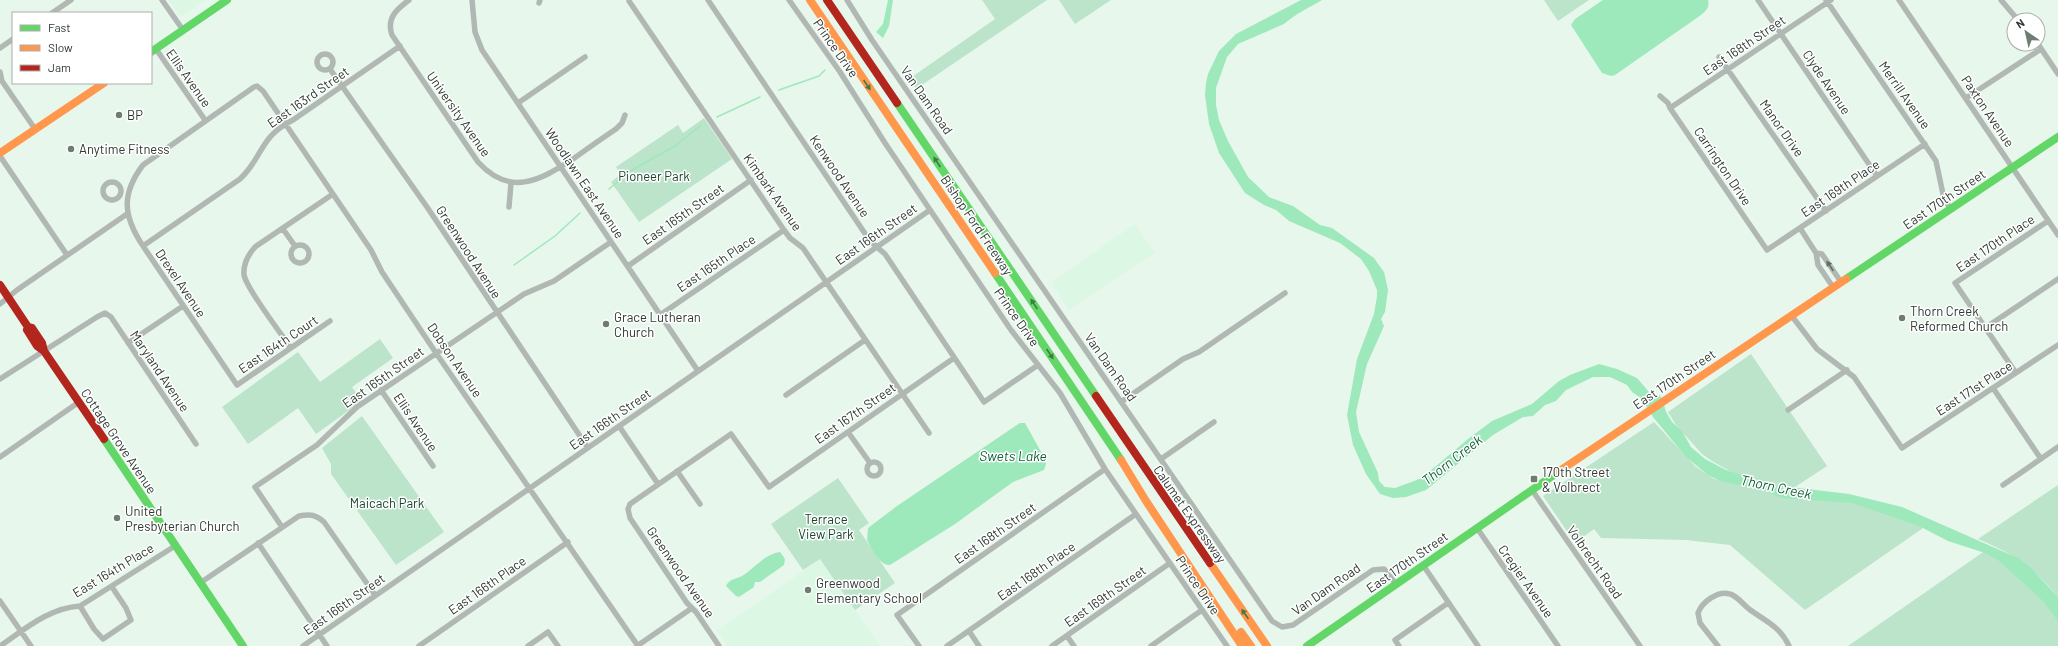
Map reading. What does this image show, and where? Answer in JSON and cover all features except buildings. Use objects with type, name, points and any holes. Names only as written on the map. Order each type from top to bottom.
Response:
[{"type":"main road","points":[[153,50],[226,0]]},
{"type":"main road","name":"Bishop Ford Freeway","points":[[827,0],[1095,394]]},
{"type":"main road","points":[[831,0],[841,20]]},
{"type":"main road","name":"Bishop Ford Freeway","points":[[811,2],[1124,464]]},
{"type":"main road","points":[[0,153],[102,84]]},
{"type":"main road","name":"East 170th Street","points":[[1307,646],[1625,426],[2058,138]]},
{"type":"main road","name":"Cottage Grove Avenue","points":[[0,285],[28,327],[32,328],[42,343],[44,351],[242,645]]},
{"type":"main road","points":[[1095,394],[1114,416],[1275,646]]},
{"type":"main road","name":"Calumet Expressway","points":[[1095,394],[1267,646]]},
{"type":"main road","points":[[1124,464],[1146,501],[1242,646]]},
{"type":"main road","points":[[1124,464],[1151,498],[1251,646]]},
{"type":"street","points":[[53,12],[71,0]]},
{"type":"street","name":"Ellis Avenue","points":[[162,0],[183,30]]},
{"type":"street","name":"University Avenue","points":[[409,0],[395,11],[391,20],[390,30],[478,162],[490,173],[511,183]]},
{"type":"street","name":"Woodlawn East Avenue","points":[[472,0],[478,41],[518,104],[698,371]]},
{"type":"street","name":"Kimbark Avenue","points":[[629,0],[784,230],[790,238],[804,248],[929,433]]},
{"type":"street","name":"Kenwood Avenue","points":[[708,0],[869,239],[884,254],[984,402],[1038,365]]},
{"type":"street","name":"Prince Drive","points":[[789,0],[840,72],[930,210],[1011,330],[1060,394],[1106,469],[1227,646]]},
{"type":"street","name":"Van Dam Road","points":[[847,0],[872,40],[1269,618],[1278,626],[1287,628],[1372,570],[1384,570],[1396,584]]},
{"type":"street","name":"Clyde Avenue","points":[[1758,0],[1877,176]]},
{"type":"street","name":"Paxton Avenue","points":[[1898,0],[2058,234]]},
{"type":"street","points":[[2001,0],[2011,12]]},
{"type":"street","name":"East 168th Street","points":[[1670,108],[1828,1]]},
{"type":"street","name":"Merrill Avenue","points":[[1828,1],[1936,161],[1943,194],[1950,209]]},
{"type":"street","points":[[0,48],[12,40]]},
{"type":"street","name":"East 163rd Street","points":[[143,246],[240,179],[252,166],[273,132],[400,46]]},
{"type":"street","name":"Ellis Avenue","points":[[153,50],[205,120]]},
{"type":"street","points":[[1966,98],[2031,52]]},
{"type":"street","points":[[2043,52],[2058,74]]},
{"type":"street","points":[[518,104],[585,57]]},
{"type":"street","name":"Manor Drive","points":[[1719,57],[1826,211]]},
{"type":"street","name":"Greenwood Avenue","points":[[330,69],[427,207],[496,313],[588,448]]},
{"type":"street","points":[[0,72],[2,80],[35,129]]},
{"type":"street","name":"Drexel Avenue","points":[[237,385],[133,230],[127,214],[128,194],[133,179],[143,165],[205,120],[257,86]]},
{"type":"street","name":"Dobson Avenue","points":[[257,86],[286,124],[436,353],[568,542],[637,646]]},
{"type":"street","name":"Carrington Drive","points":[[1660,96],[1668,103],[1767,250]]},
{"type":"street","points":[[509,207],[511,183],[534,181],[548,175],[616,129],[622,123],[625,115]]},
{"type":"street","name":"East 169th Place","points":[[1767,250],[1925,144]]},
{"type":"street","points":[[0,156],[68,255]]},
{"type":"street","name":"East 165th Street","points":[[628,266],[751,180]]},
{"type":"street","points":[[121,193],[128,194]]},
{"type":"street","points":[[291,348],[245,281],[245,264],[251,252],[333,194]]},
{"type":"street","name":"East 166th Street","points":[[303,646],[930,210]]},
{"type":"street","points":[[0,304],[127,214]]},
{"type":"street","name":"East 170th Place","points":[[1985,328],[1955,283],[2048,221]]},
{"type":"street","points":[[1800,228],[1816,253],[1818,265],[1833,288]]},
{"type":"street","points":[[283,229],[295,246]]},
{"type":"street","name":"East 165th Place","points":[[660,315],[784,230]]},
{"type":"street","name":"East 165th Street","points":[[282,527],[255,487],[317,446],[357,407],[381,390],[529,291],[554,281],[611,242]]},
{"type":"street","points":[[1816,253],[1822,254],[1841,282]]},
{"type":"street","points":[[2016,373],[1985,328],[2058,279]]},
{"type":"street","points":[[1121,402],[1183,359],[1199,352],[1285,293]]},
{"type":"street","points":[[128,343],[183,306]]},
{"type":"street","name":"Maryland Avenue","points":[[44,351],[105,313],[111,317],[196,444]]},
{"type":"street","points":[[1788,410],[1847,370],[1817,350],[1792,315]]},
{"type":"street","name":"East 164th Court","points":[[237,385],[330,321]]},
{"type":"street","points":[[786,395],[865,340]]},
{"type":"street","name":"East 171st Place","points":[[1847,370],[1854,377],[1902,448],[2058,345]]},
{"type":"street","points":[[0,379],[44,351]]},
{"type":"street","name":"East 167th Street","points":[[677,471],[731,434],[769,487],[954,358]]},
{"type":"street","points":[[1993,388],[2041,459]]},
{"type":"street","name":"Ellis Avenue","points":[[381,390],[433,466]]},
{"type":"street","points":[[0,457],[79,402]]},
{"type":"street","points":[[1161,459],[1214,422]]},
{"type":"street","points":[[619,426],[658,484],[677,471],[700,504]]},
{"type":"street","points":[[848,432],[870,463]]},
{"type":"street","points":[[2003,484],[2058,447]]},
{"type":"street","name":"East 168th Street","points":[[919,646],[897,615],[1106,469]]},
{"type":"street","name":"Greenwood Avenue","points":[[658,484],[634,501],[628,509],[630,518],[719,646]]},
{"type":"street","name":"Volbrecht Road","points":[[1532,490],[1640,646]]},
{"type":"street","points":[[200,583],[299,516],[308,514],[318,517],[324,522],[375,595]]},
{"type":"street","name":"East 168th Place","points":[[947,646],[1136,514]]},
{"type":"street","name":"Cregier Avenue","points":[[1477,528],[1558,646]]},
{"type":"street","name":"East 166th Place","points":[[419,646],[568,542]]},
{"type":"street","points":[[258,543],[327,646]]},
{"type":"street","name":"East 164th Place","points":[[0,646],[52,612],[66,607],[80,606],[175,546]]},
{"type":"street","name":"East 169th Street","points":[[1052,646],[1170,563]]},
{"type":"street","points":[[1423,565],[1478,646]]},
{"type":"street","points":[[80,606],[94,629],[103,639],[131,620],[126,608],[112,587]]},
{"type":"street","points":[[1718,646],[1700,623],[1698,618],[1702,605],[1719,594],[1730,594],[1773,624],[1786,639],[1789,646]]},
{"type":"street","points":[[0,601],[31,646]]},
{"type":"street","points":[[1399,646],[1395,640],[1448,603]]},
{"type":"street","points":[[637,646],[692,608]]},
{"type":"street","points":[[1151,646],[1202,610]]},
{"type":"street","points":[[968,631],[979,646]]},
{"type":"street","points":[[528,646],[548,632],[558,646]]},
{"type":"street","points":[[1067,636],[1074,646]]},
{"type":"shaded area","points":[[168,0],[205,0],[181,17]]},
{"type":"shaded area","points":[[1135,224],[1155,253],[1069,310],[1051,282]]},
{"type":"shaded area","name":"Greenwood Elementary School","points":[[820,559],[880,646],[727,646],[717,631]]},
{"type":"green space","points":[[982,0],[1047,0],[916,89],[909,79],[995,19]]},
{"type":"green space","points":[[1059,0],[1111,0],[1075,24]]},
{"type":"green space","points":[[1544,0],[1589,0],[1558,21]]},
{"type":"green space","name":"Pioneer Park","points":[[704,118],[732,159],[639,222],[611,182],[621,174],[616,167],[678,125],[683,133]]},
{"type":"green space","points":[[380,339],[393,358],[352,387],[362,401],[316,434],[298,408],[248,444],[222,407],[298,352],[320,382]]},
{"type":"green space","points":[[1751,354],[1827,466],[1792,489],[1740,477],[1712,461],[1702,454],[1676,425],[1668,412]]},
{"type":"green space","name":"Maicach Park","points":[[362,416],[444,532],[396,565],[331,474],[331,464],[322,448]]},
{"type":"green space","points":[[1654,422],[1695,466],[1714,479],[1779,493],[1826,497],[1899,513],[1926,526],[1805,610],[1730,545],[1686,540],[1601,538],[1594,529],[1575,543],[1543,496]]},
{"type":"green space","name":"Terrace View Park","points":[[838,478],[869,523],[859,530],[895,583],[855,610],[820,559],[803,570],[771,524]]},
{"type":"green space","points":[[2058,485],[2058,597],[2031,569],[2022,562],[2003,550],[1978,539]]},
{"type":"green space","points":[[1989,548],[2058,606],[2058,646],[1848,646]]},
{"type":"water","points":[[888,0],[893,0],[889,26],[883,38],[876,32],[883,24]]},
{"type":"water","name":"Thorn Creek","points":[[1301,0],[1322,0],[1297,14],[1284,24],[1238,44],[1227,57],[1216,88],[1216,105],[1219,120],[1228,141],[1248,177],[1269,197],[1293,206],[1320,225],[1332,228],[1374,258],[1384,272],[1388,290],[1385,312],[1381,319],[1384,326],[1367,364],[1356,412],[1359,432],[1378,473],[1379,481],[1385,487],[1395,488],[1422,478],[1492,421],[1532,404],[1559,381],[1570,375],[1599,364],[1617,369],[1637,378],[1649,392],[1659,395],[1662,398],[1666,412],[1672,422],[1682,431],[1691,447],[1705,459],[1726,470],[1773,485],[1849,494],[1902,507],[2018,558],[2031,568],[2058,597],[2058,621],[2043,601],[1998,560],[1985,553],[1948,541],[1919,526],[1852,503],[1782,498],[1766,491],[1720,481],[1708,475],[1686,457],[1653,417],[1641,398],[1632,392],[1627,385],[1610,377],[1593,377],[1566,390],[1556,401],[1545,405],[1533,416],[1523,417],[1493,435],[1426,490],[1406,497],[1393,498],[1380,494],[1366,474],[1353,445],[1347,415],[1357,359],[1374,314],[1377,296],[1377,290],[1369,271],[1361,259],[1340,243],[1289,221],[1276,210],[1264,205],[1245,193],[1219,153],[1209,124],[1205,95],[1206,83],[1208,74],[1219,51],[1236,34]]},
{"type":"water","points":[[1603,0],[1708,0],[1708,7],[1701,15],[1615,75],[1611,76],[1602,73],[1571,25],[1575,19]]},
{"type":"water","name":"Swets Lake","points":[[1020,423],[1025,423],[1045,459],[1046,464],[1044,470],[1013,482],[955,524],[890,565],[886,565],[879,560],[867,540],[868,528],[897,506]]},
{"type":"water","points":[[780,552],[785,559],[784,565],[760,582],[755,582],[754,587],[739,597],[726,586],[764,559],[774,553]]},
{"type":"waterway","points":[[779,90],[819,76],[825,70]]},
{"type":"waterway","points":[[717,117],[760,97]]},
{"type":"waterway","points":[[609,189],[632,170],[675,146],[701,125]]},
{"type":"waterway","points":[[514,265],[555,236],[580,213]]},
{"type":"traffic: fast","points":[[152,51],[227,0]]},
{"type":"traffic: fast","points":[[897,103],[1096,396]]},
{"type":"traffic: fast","points":[[1846,279],[2058,137]]},
{"type":"traffic: fast","points":[[995,273],[1121,460]]},
{"type":"traffic: fast","points":[[104,439],[243,646]]},
{"type":"traffic: fast","points":[[1307,646],[1558,472]]},
{"type":"traffic: slow","points":[[810,0],[995,273]]},
{"type":"traffic: slow","points":[[0,153],[103,84]]},
{"type":"traffic: slow","points":[[1558,472],[1846,279]]},
{"type":"traffic: slow","points":[[1121,460],[1146,501],[1242,646]]},
{"type":"traffic: slow","points":[[1210,563],[1267,646]]},
{"type":"traffic: slow","points":[[1241,632],[1251,646]]},
{"type":"traffic: jam","points":[[827,0],[897,103]]},
{"type":"traffic: jam","points":[[0,285],[28,327],[32,328],[42,343],[44,351],[104,439]]},
{"type":"traffic: jam","points":[[27,330],[37,346],[44,351]]},
{"type":"traffic: jam","points":[[1096,396],[1210,563]]},
{"type":"place","name":"BP","points":[[119,115]]},
{"type":"place","name":"Anytime Fitness","points":[[71,149]]},
{"type":"place","name":"Thorn Creek Reformed Church","points":[[1902,318]]},
{"type":"place","name":"Grace Lutheran Church","points":[[606,324]]},
{"type":"place","name":"170th Street & Volbrect","points":[[1534,479]]},
{"type":"place","name":"United Presbyterian Church","points":[[117,518]]},
{"type":"place","name":"Greenwood Elementary School","points":[[808,590]]}]
